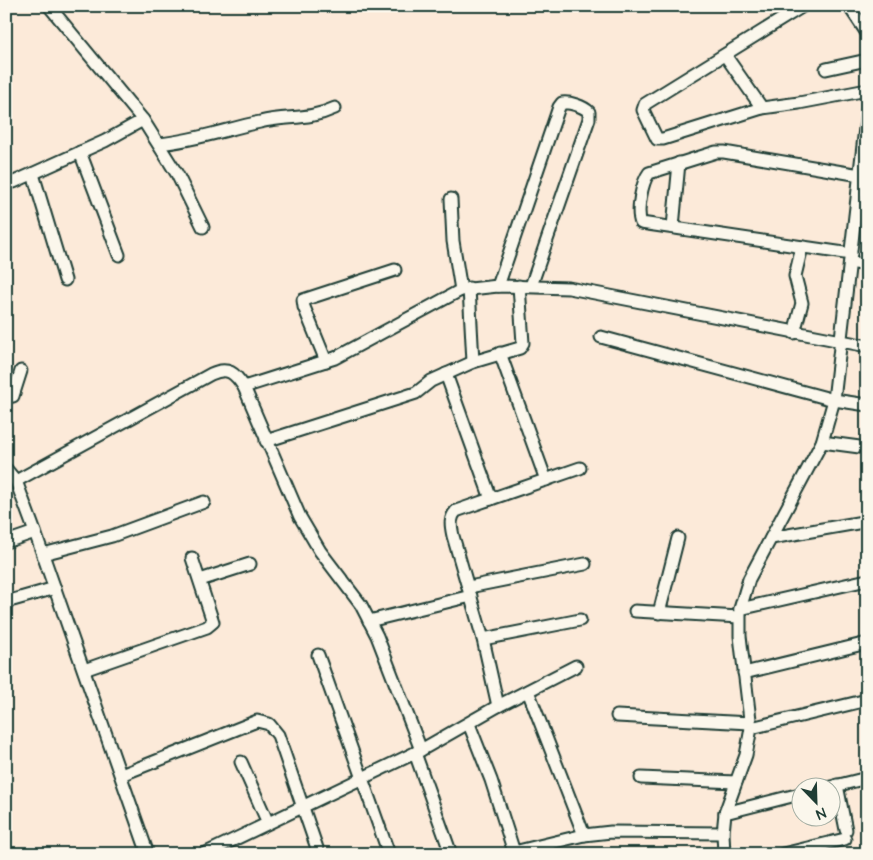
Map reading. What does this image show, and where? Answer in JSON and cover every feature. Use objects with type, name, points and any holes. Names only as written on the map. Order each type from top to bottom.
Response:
[{"type":"street","points":[[49,6],[143,120],[159,144],[203,227]]},
{"type":"street","points":[[804,6],[645,104],[643,110],[657,139],[663,139],[762,108],[799,104],[867,90]]},
{"type":"street","points":[[849,6],[867,33]]},
{"type":"street","points":[[725,55],[762,108]]},
{"type":"street","points":[[826,69],[867,60]]},
{"type":"street","points":[[498,286],[559,107],[562,103],[566,103],[586,108],[589,112],[589,119],[531,286]]},
{"type":"street","points":[[159,144],[263,121],[310,118],[335,108]]},
{"type":"street","points":[[724,854],[723,833],[725,813],[746,755],[751,725],[739,613],[749,579],[822,442],[834,400],[860,175],[864,161],[867,110]]},
{"type":"street","points":[[14,182],[80,152],[143,120]]},
{"type":"street","points":[[80,152],[119,255]]},
{"type":"street","points":[[860,175],[716,152],[650,173],[645,178],[639,214],[641,223],[802,246],[850,258],[867,265]]},
{"type":"street","points":[[673,227],[679,163]]},
{"type":"street","points":[[33,174],[65,280]]},
{"type":"street","points":[[451,199],[453,241],[465,289],[473,362]]},
{"type":"street","points":[[794,333],[802,303],[795,276],[802,246]]},
{"type":"street","points":[[326,361],[304,307],[303,300],[395,270]]},
{"type":"street","points":[[244,387],[326,361],[465,289],[498,286],[569,288],[596,292],[842,343],[867,346]]},
{"type":"street","points":[[266,441],[416,393],[427,384],[473,362],[522,346],[519,286]]},
{"type":"street","points":[[601,338],[834,400],[867,405]]},
{"type":"street","points":[[500,353],[546,480]]},
{"type":"street","points":[[16,481],[218,370],[226,369],[232,371],[244,387],[266,441],[307,530],[370,621],[399,688],[451,854]]},
{"type":"street","points":[[6,397],[13,396],[21,371]]},
{"type":"street","points":[[446,374],[490,499]]},
{"type":"street","points":[[822,442],[867,448]]},
{"type":"street","points":[[498,706],[484,639],[451,522],[456,512],[580,468]]},
{"type":"street","points":[[6,469],[16,481],[35,532],[148,854]]},
{"type":"street","points":[[43,554],[112,536],[204,502]]},
{"type":"street","points":[[771,538],[863,522]]},
{"type":"street","points":[[6,542],[35,532]]},
{"type":"street","points":[[659,613],[678,538]]},
{"type":"street","points":[[84,670],[207,626],[213,622],[192,558]]},
{"type":"street","points":[[200,580],[250,564]]},
{"type":"street","points":[[370,621],[470,592],[585,564]]},
{"type":"street","points":[[635,611],[659,613],[739,613],[867,580]]},
{"type":"street","points":[[6,602],[54,588]]},
{"type":"street","points":[[484,639],[580,620]]},
{"type":"street","points":[[744,673],[867,643]]},
{"type":"street","points":[[318,655],[389,854]]},
{"type":"street","points":[[204,854],[418,751],[498,706],[576,666]]},
{"type":"street","points":[[528,691],[584,835]]},
{"type":"street","points":[[617,716],[751,725],[867,700]]},
{"type":"street","points":[[121,775],[257,721],[269,724],[278,735],[319,854]]},
{"type":"street","points":[[468,724],[490,780],[514,852],[584,835],[627,832],[723,833]]},
{"type":"street","points":[[241,762],[268,823]]},
{"type":"street","points":[[641,778],[736,782]]},
{"type":"street","points":[[840,784],[867,778]]},
{"type":"street","points":[[725,813],[790,797]]},
{"type":"street","points":[[782,854],[845,835],[840,816]]}]
